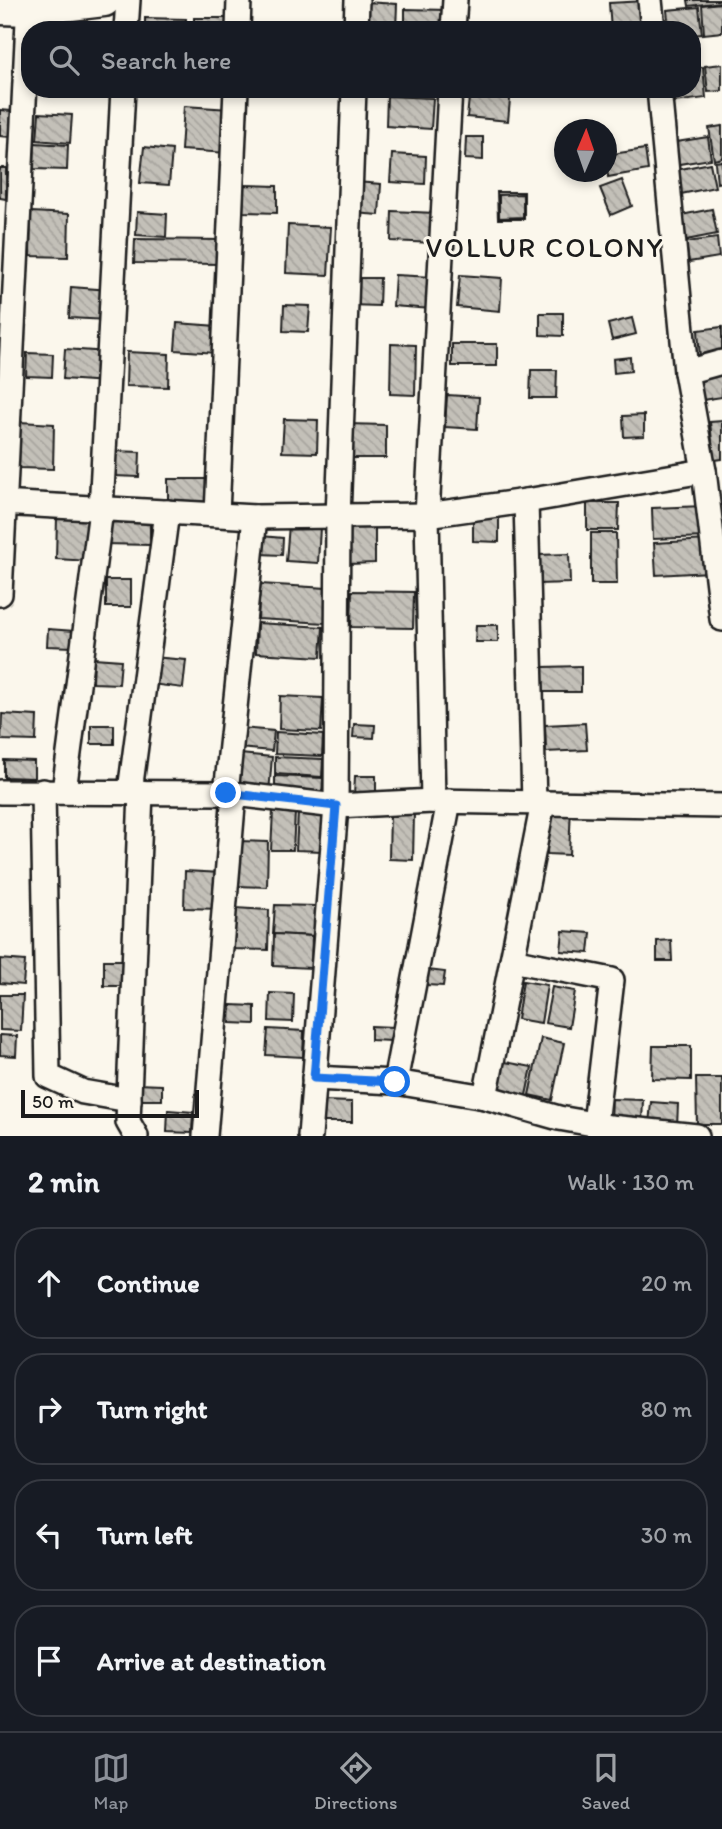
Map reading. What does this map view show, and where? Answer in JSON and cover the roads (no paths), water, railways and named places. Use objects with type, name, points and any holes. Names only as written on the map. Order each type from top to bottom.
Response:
[{"type":"street","points":[[0,594],[19,6],[104,0]]},
{"type":"street","points":[[127,21],[128,0]]},
{"type":"street","points":[[239,21],[240,0]]},
{"type":"street","points":[[356,21],[357,0]]},
{"type":"street","points":[[454,21],[455,0]]},
{"type":"street","points":[[650,0],[652,21]]},
{"type":"street","points":[[123,98],[101,510],[54,791],[48,1076],[83,1092],[129,1100]]},
{"type":"street","points":[[217,514],[236,98]]},
{"type":"street","points":[[310,1136],[336,806],[338,517],[354,98]]},
{"type":"street","points":[[395,1082],[441,801],[427,515],[450,98]]},
{"type":"street","points":[[660,98],[686,372],[704,471],[722,619]]},
{"type":"street","points":[[686,372],[722,362]]},
{"type":"street","points":[[3,504],[255,517],[427,515],[704,471]]},
{"type":"street","points":[[485,1097],[539,803],[526,501]]},
{"type":"street","points":[[136,1136],[128,1122],[135,791],[167,512]]},
{"type":"street","points":[[205,1136],[230,794],[255,517]]},
{"type":"street","points":[[0,792],[135,791],[230,794],[336,806],[441,801],[722,806]]},
{"type":"street","points":[[512,960],[612,980],[605,1129]]},
{"type":"street","points":[[314,1078],[395,1082],[485,1097],[605,1129],[696,1136]]},
{"type":"district","name":"VOLLUR COLONY","points":[[545,247]]}]
